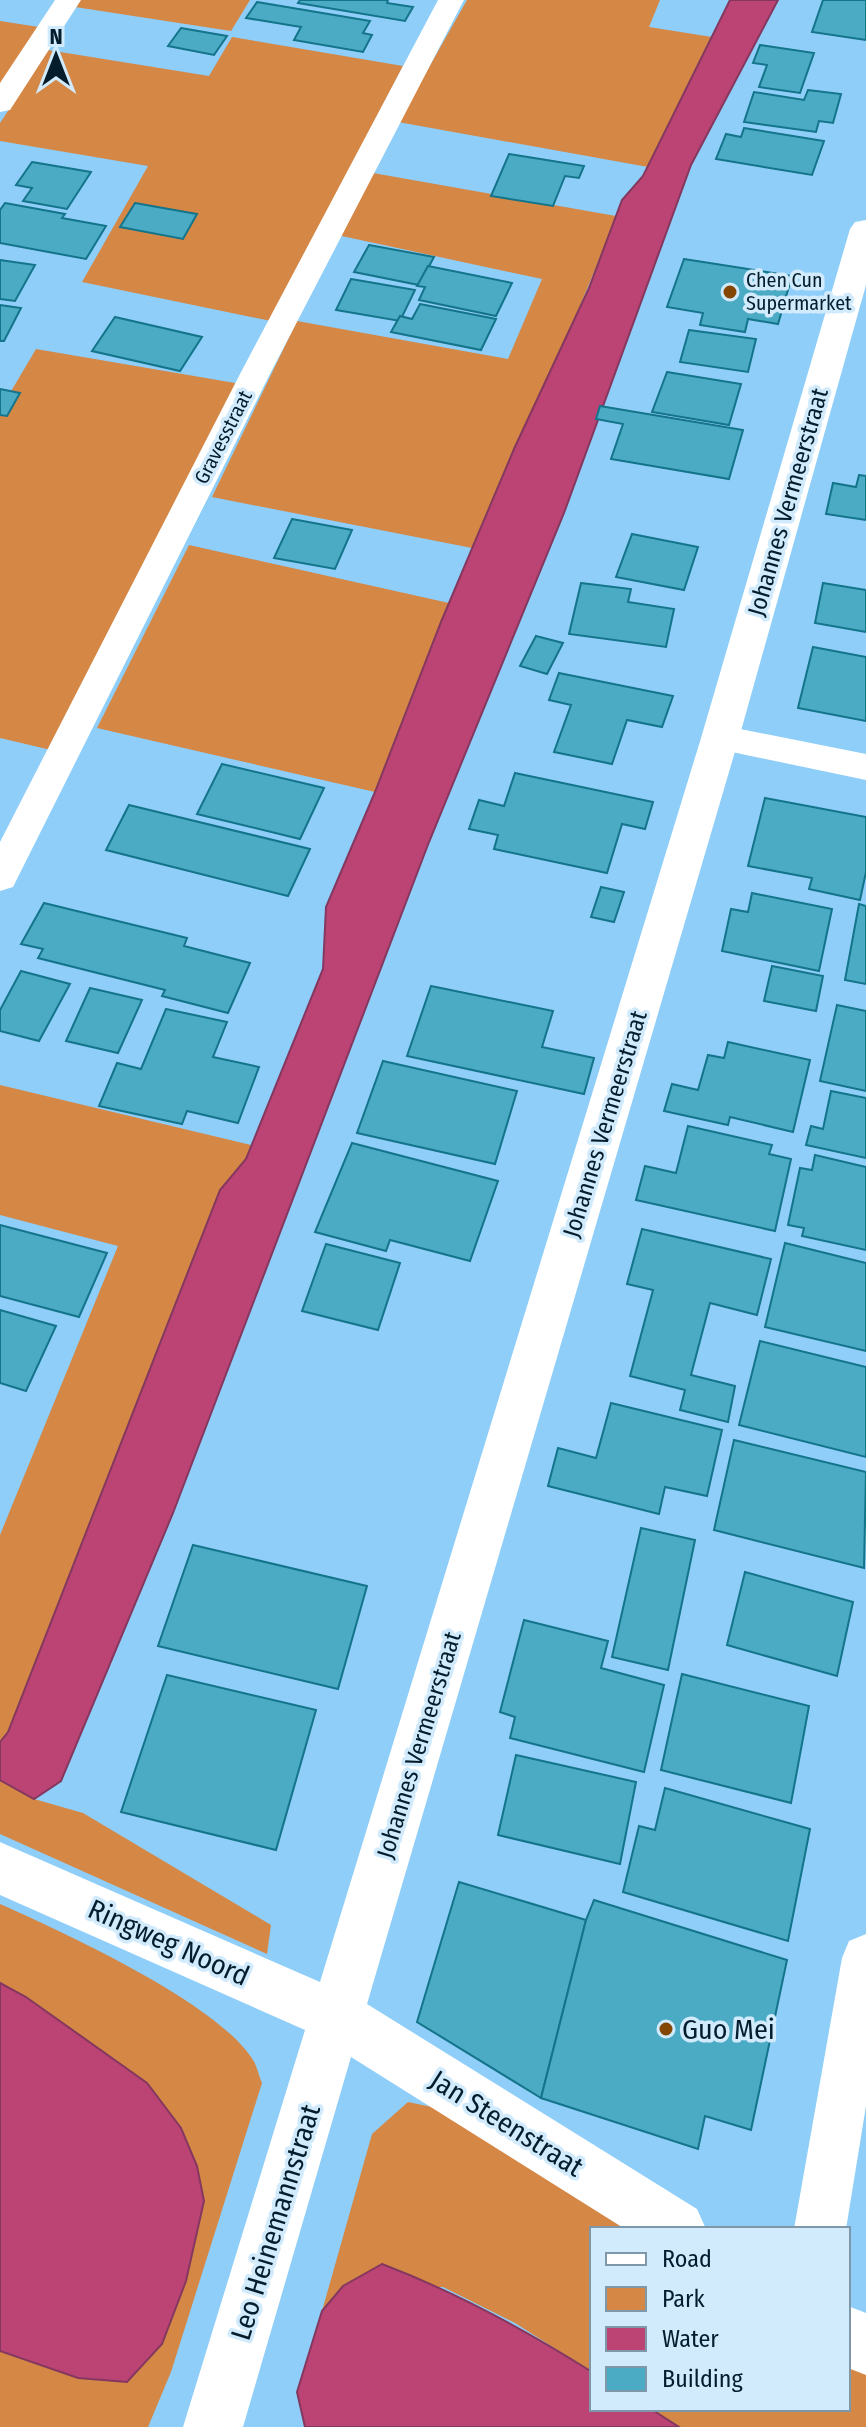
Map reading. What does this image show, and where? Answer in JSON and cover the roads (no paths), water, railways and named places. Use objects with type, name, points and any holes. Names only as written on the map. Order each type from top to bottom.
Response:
[{"type":"street","points":[[0,104],[68,0]]},
{"type":"street","name":"Gravesstraat","points":[[0,877],[255,374],[451,0]]},
{"type":"street","name":"Johannes Vermeerstraat","points":[[337,2017],[720,738],[866,229]]},
{"type":"street","points":[[720,738],[866,767]]},
{"type":"street","name":"Ringweg Noord","points":[[0,1868],[337,2017]]},
{"type":"street","points":[[820,2227],[866,1958]]},
{"type":"street","name":"Leo Heinemannstraat","points":[[213,2427],[337,2017]]},
{"type":"street","name":"Jan Steenstraat","points":[[337,2017],[674,2227]]},
{"type":"water","points":[[730,0],[778,0],[691,165],[564,513],[429,842],[173,1513],[61,1781],[34,1799],[0,1780],[0,1742],[8,1732],[220,1190],[246,1159],[323,969],[326,907],[375,792],[441,622],[514,449],[589,288],[622,200],[643,176]]},
{"type":"water","points":[[0,1983],[26,1997],[147,2083],[181,2128],[197,2166],[204,2201],[186,2281],[162,2344],[127,2382],[78,2378],[0,2351]]},
{"type":"water","points":[[382,2264],[437,2287],[490,2313],[590,2371],[590,2411],[654,2411],[679,2427],[305,2427],[297,2392],[322,2311],[343,2286]]},
{"type":"place","name":"Chen Cun Supermarket","points":[[730,292]]},
{"type":"place","name":"Guo Mei","points":[[666,2029]]}]
